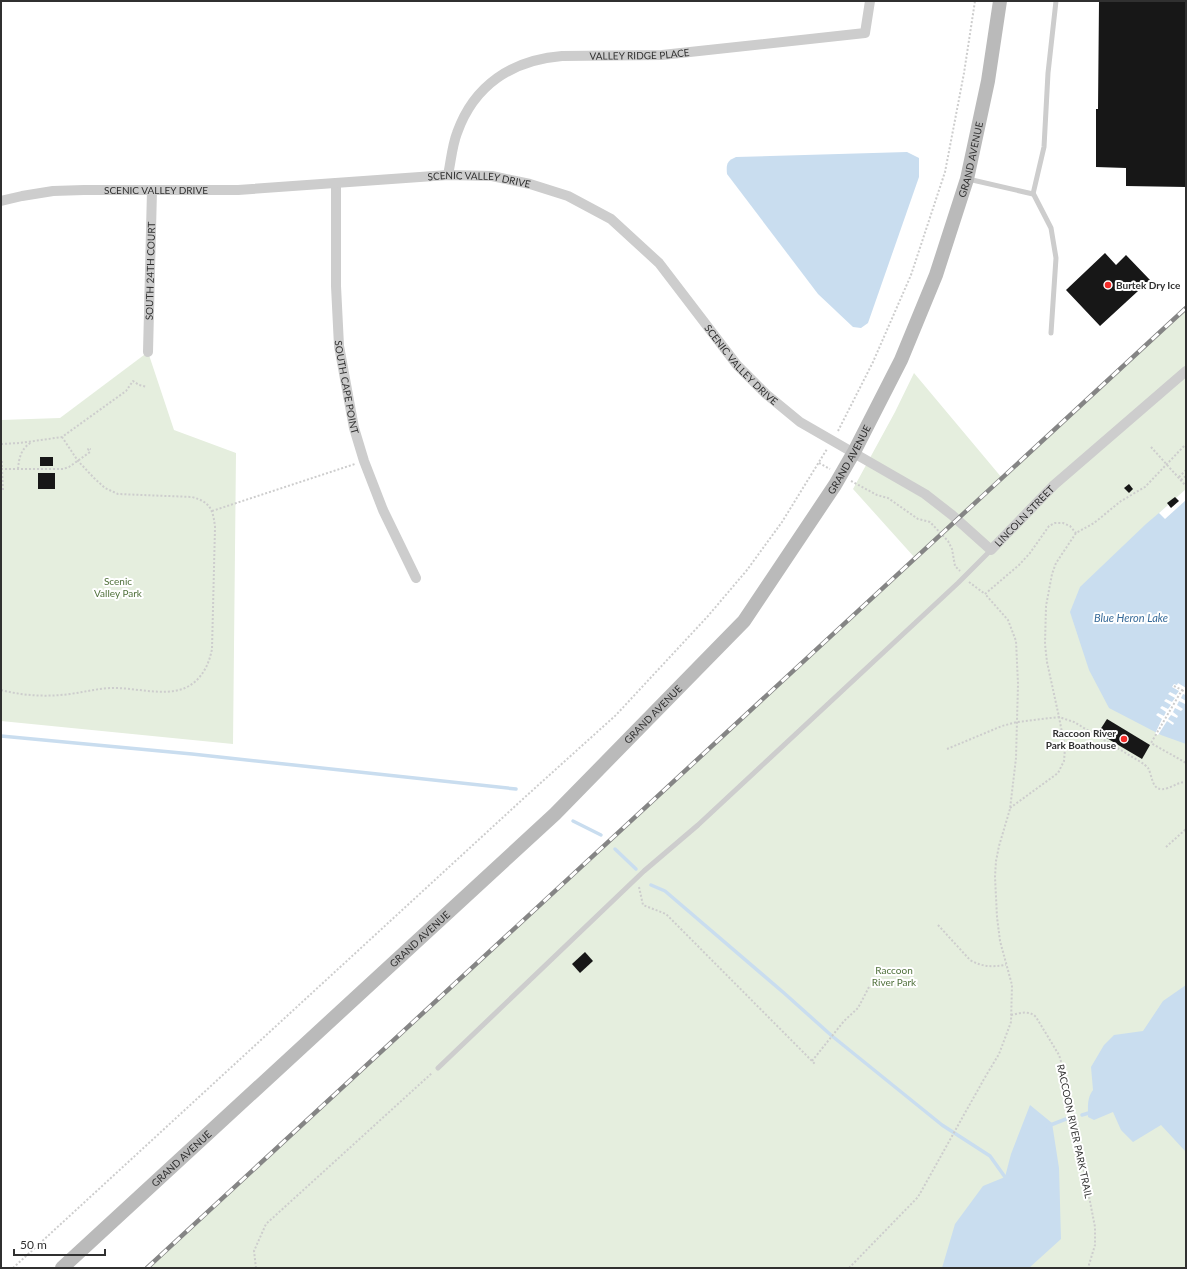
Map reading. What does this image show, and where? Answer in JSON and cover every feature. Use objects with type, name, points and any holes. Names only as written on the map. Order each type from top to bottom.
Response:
[{"type":"main road","name":"GRAND AVENUE","points":[[62,1268],[555,814],[744,621],[826,499],[854,452],[901,360],[936,275],[967,179],[988,82],[1000,1]]},
{"type":"street","name":"VALLEY RIDGE PLACE","points":[[448,175],[456,134],[474,100],[484,88],[497,77],[527,62],[562,56],[662,55],[865,33],[870,1]]},
{"type":"street","name":"SCENIC VALLEY DRIVE","points":[[1,201],[53,191],[238,190],[448,175],[492,176],[530,184],[568,196],[611,219],[659,263],[737,365],[766,394],[800,422],[854,452]]},
{"type":"street","name":"SOUTH CAPE POINT","points":[[336,183],[336,286],[339,346],[354,428],[364,461],[383,510],[416,578]]},
{"type":"street","name":"SOUTH 24TH COURT","points":[[148,352],[152,190]]},
{"type":"street","name":"LINCOLN STREET","points":[[854,452],[925,494],[952,515],[991,550],[1054,485],[1186,371]]},
{"type":"lane","points":[[1051,333],[1056,258],[1051,228],[1033,193],[1044,148],[1048,73],[1056,1]]},
{"type":"lane","points":[[967,179],[1033,193]]},
{"type":"lane","points":[[438,1068],[637,878],[698,825],[991,550]]},
{"type":"path","points":[[840,429],[873,362],[912,274],[945,172],[964,73],[975,1]]},
{"type":"path","points":[[1,444],[34,442],[62,437],[126,392],[133,381],[139,385],[147,387]]},
{"type":"path","points":[[1,690],[29,695],[48,696],[109,688],[174,691],[186,687],[195,681],[205,670],[210,660],[212,649],[215,527],[212,511],[202,500],[192,497],[118,494],[105,488],[78,461],[62,437]]},
{"type":"path","points":[[18,469],[21,453],[27,445],[34,442]]},
{"type":"path","points":[[1010,809],[1058,773],[1064,761],[1065,748],[1047,662],[1045,630],[1049,590],[1056,562],[1076,533],[1094,523],[1122,501],[1145,487],[1186,444]]},
{"type":"path","points":[[1151,447],[1186,486]]},
{"type":"path","points":[[2,469],[63,469],[78,461],[90,452],[88,449],[91,449]]},
{"type":"path","points":[[13,1268],[616,715],[708,616],[747,570],[782,522],[825,452]]},
{"type":"path","points":[[2,461],[2,490]]},
{"type":"path","points":[[212,511],[364,461]]},
{"type":"path","points":[[819,463],[825,467]]},
{"type":"path","points":[[1179,477],[1186,470]]},
{"type":"path","points":[[1181,480],[1186,476]]},
{"type":"path","points":[[849,1268],[918,1197],[960,1120],[999,1054],[1011,1022],[1012,985],[1000,941],[995,877],[999,846],[1010,809],[1016,758],[1018,684],[1016,641],[1008,620],[985,594]]},
{"type":"path","points":[[1174,686],[1186,693]]},
{"type":"path","points":[[1182,690],[1151,743],[1186,763]]},
{"type":"path","points":[[947,749],[1002,726],[1017,722],[1059,717],[1074,722],[1144,764],[1148,768],[1153,784],[1158,788],[1169,788],[1182,782],[1186,782]]},
{"type":"path","points":[[1166,847],[1186,829]]},
{"type":"path","points":[[637,878],[643,905],[666,914],[815,1064]]},
{"type":"path","points":[[938,925],[970,960],[976,964],[989,967],[1006,965]]},
{"type":"path","points":[[812,1061],[844,1021],[858,1008],[869,987]]},
{"type":"path","name":"RACCOON RIVER PARK TRAIL","points":[[1011,1015],[1027,1012],[1032,1013],[1036,1017],[1059,1055],[1065,1074],[1095,1227],[1095,1245],[1088,1268]]},
{"type":"path","points":[[256,1268],[254,1251],[266,1224],[438,1068]]},
{"type":"green space","name":"Raccoon River Park","points":[[1186,308],[1186,1268],[147,1268],[915,558],[853,489],[895,412],[914,373],[1002,478]]},
{"type":"green space","name":"Scenic Valley Park","points":[[148,352],[174,430],[236,453],[233,744],[1,721],[1,420],[60,418]]},
{"type":"water","points":[[907,152],[919,158],[919,177],[868,323],[861,328],[853,327],[818,294],[727,174],[727,165],[736,157]]},
{"type":"water","name":"Blue Heron Lake","points":[[1186,490],[1186,744],[1161,735],[1109,708],[1089,670],[1070,612],[1080,587],[1146,524]]},
{"type":"water","points":[[1186,985],[1186,1152],[1161,1125],[1133,1142],[1121,1130],[1113,1112],[1094,1120],[1088,1117],[1088,1109],[1089,1099],[1093,1090],[1091,1067],[1104,1045],[1114,1035],[1143,1031],[1163,1001]]},
{"type":"water","points":[[1030,1105],[1052,1123],[1059,1168],[1061,1239],[1029,1268],[942,1268],[955,1224],[983,1186],[1005,1177],[1011,1154]]},
{"type":"pier","points":[[1186,489],[1186,500],[1165,519],[1159,513]]},
{"type":"pier","points":[[1178,683],[1186,688],[1186,695],[1183,694],[1181,698],[1186,701],[1186,703],[1185,704],[1179,701],[1177,705],[1183,709],[1181,711],[1175,708],[1173,712],[1178,716],[1177,718],[1171,715],[1168,719],[1174,723],[1173,725],[1167,721],[1158,735],[1155,734],[1162,719],[1156,715],[1158,713],[1164,716],[1166,712],[1160,708],[1162,706],[1168,709],[1171,705],[1164,701],[1166,699],[1172,702],[1175,698],[1168,694],[1170,692],[1176,695],[1179,691],[1172,687],[1174,684],[1177,685]]},
{"type":"building","points":[[1099,1],[1186,1],[1186,187],[1126,186],[1126,168],[1096,167]]},
{"type":"building","name":"Burtek Dry Ice","points":[[1105,253],[1116,265],[1126,255],[1150,280],[1100,326],[1066,290]]},
{"type":"building","points":[[40,457],[53,457],[53,466],[40,466]]},
{"type":"building","points":[[38,473],[55,473],[55,489],[38,489]]},
{"type":"building","points":[[1129,484],[1133,489],[1129,493],[1124,488]]},
{"type":"building","points":[[1175,497],[1179,501],[1171,508],[1167,503]]},
{"type":"building","name":"Raccoon River Park Boathouse","points":[[1107,719],[1150,745],[1142,759],[1098,733]]},
{"type":"building","points":[[585,952],[593,961],[580,973],[572,964]]},
{"type":"waterway","points":[[1,736],[192,754],[516,789]]},
{"type":"waterway","points":[[573,821],[601,835]]},
{"type":"waterway","points":[[615,849],[636,869]]},
{"type":"waterway","points":[[651,885],[665,891],[832,1036],[942,1125],[990,1156],[1005,1177],[1008,1177]]},
{"type":"waterway","points":[[1082,1115],[1092,1112]]},
{"type":"waterway","points":[[1048,1126],[1066,1119]]},
{"type":"railway","points":[[147,1268],[1186,308]]},
{"type":"place","name":"Burtek Dry Ice","points":[[1108,285]]},
{"type":"place","name":"Raccoon River Park Boathouse","points":[[1124,739]]}]
